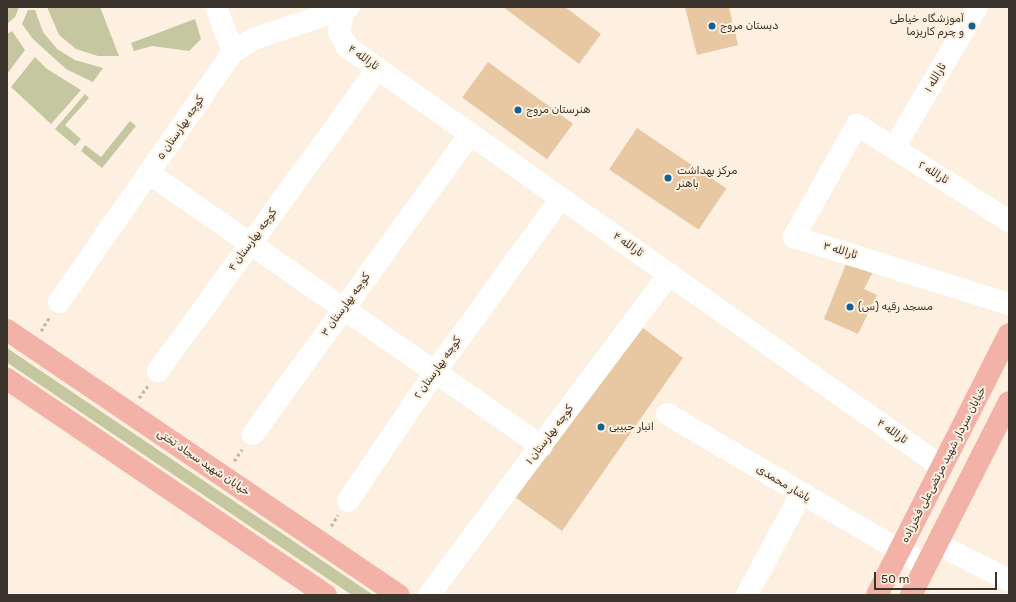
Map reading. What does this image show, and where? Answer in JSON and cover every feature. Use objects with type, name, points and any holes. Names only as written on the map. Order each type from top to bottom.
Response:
[{"type":"main road","name":"خیابان شهید سجاد تختی","points":[[7,330],[399,595]]},
{"type":"main road","name":"خیابان سردار شهید مرتضی‌علی فخرزاده","points":[[877,595],[1009,334]]},
{"type":"main road","points":[[7,379],[326,595]]},
{"type":"main road","points":[[911,595],[1009,402]]},
{"type":"street","points":[[216,7],[233,52]]},
{"type":"street","name":"ثارالله ۱","points":[[894,148],[977,7]]},
{"type":"street","name":"کوچه بهارستان ۵","points":[[59,302],[150,174],[233,52],[253,39],[346,8]]},
{"type":"street","name":"ثارالله ۴","points":[[346,8],[339,24],[341,40],[470,134],[942,468]]},
{"type":"street","name":"کوچه بهارستان ۴","points":[[158,371],[378,68]]},
{"type":"street","name":"ثارالله ۲","points":[[857,125],[1009,221]]},
{"type":"street","name":"ثارالله ۳","points":[[857,125],[794,237],[1009,304]]},
{"type":"street","name":"کوچه بهارستان ۳","points":[[253,434],[470,134]]},
{"type":"street","points":[[150,174],[542,446]]},
{"type":"street","name":"کوچه بهارستان ۲","points":[[348,501],[435,372],[561,198]]},
{"type":"street","name":"کوچه بهارستان ۱","points":[[429,595],[542,446],[669,274]]},
{"type":"street","name":"یاشار محمدی","points":[[667,414],[926,566]]},
{"type":"street","points":[[747,595],[801,494]]},
{"type":"street","points":[[937,544],[1009,580]]},
{"type":"path","points":[[31,346],[59,302]]},
{"type":"path","points":[[128,413],[158,371]]},
{"type":"path","points":[[223,476],[253,434]]},
{"type":"path","points":[[320,541],[348,501]]},
{"type":"green space","points":[[7,7],[19,7],[15,17],[7,24]]},
{"type":"green space","points":[[47,7],[100,7],[119,56],[98,56],[76,49],[59,35]]},
{"type":"green space","points":[[28,10],[35,10],[43,32],[57,49],[75,60],[103,68],[93,82],[66,69],[33,39],[22,24]]},
{"type":"green space","points":[[195,19],[201,39],[189,51],[152,46],[134,51],[131,43]]},
{"type":"green space","points":[[12,31],[25,50],[7,74],[7,34]]},
{"type":"green space","points":[[35,57],[47,69],[81,90],[51,124],[11,87]]},
{"type":"green space","points":[[85,94],[89,98],[65,125],[81,139],[75,146],[55,129]]},
{"type":"green space","points":[[130,121],[136,126],[102,168],[81,151],[85,145],[101,157]]},
{"type":"green space","points":[[7,348],[373,595],[352,595],[7,362]]},
{"type":"building","points":[[503,7],[565,7],[601,34],[579,64]]},
{"type":"building","name":"دبستان مروج","points":[[685,7],[729,7],[738,45],[697,55]]},
{"type":"building","name":"هنرستان مروج","points":[[488,62],[573,124],[547,159],[462,98]]},
{"type":"building","name":"مرکز بهداشت باهنر","points":[[637,128],[727,188],[699,230],[609,169]]},
{"type":"building","name":"مسجد رقیه (س)","points":[[848,259],[876,266],[864,289],[877,295],[858,334],[824,319]]},
{"type":"building","name":"انبار حبیبی","points":[[643,328],[683,358],[562,531],[515,497]]},
{"type":"place","name":"دبستان مروج","points":[[712,26]]},
{"type":"place","name":"آموزشگاه خیاطی و چرم کاریزما","points":[[972,26]]},
{"type":"place","name":"هنرستان مروج","points":[[518,110]]},
{"type":"place","name":"مرکز بهداشت باهنر","points":[[668,178]]},
{"type":"place","name":"مسجد رقیه (س)","points":[[850,307]]},
{"type":"place","name":"انبار حبیبی","points":[[601,427]]}]
